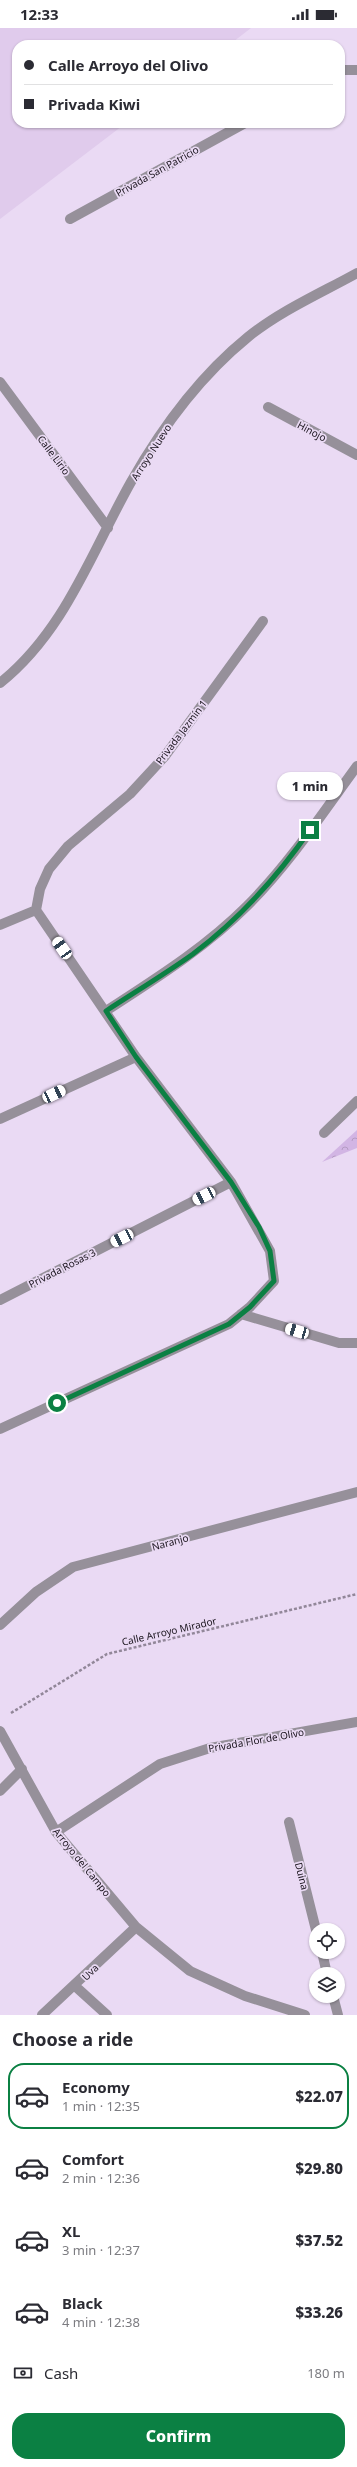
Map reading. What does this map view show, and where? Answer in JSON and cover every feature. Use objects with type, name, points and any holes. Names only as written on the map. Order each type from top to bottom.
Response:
[{"type":"street","points":[[345,70],[357,70]]},
{"type":"street","name":"Privada San Patricio","points":[[70,219],[236,128]]},
{"type":"street","name":"Arroyo Nuevo","points":[[2,678],[52,629],[69,603],[131,482],[150,452],[204,378],[248,337],[311,297],[356,275]]},
{"type":"street","name":"Calle Lirio","points":[[0,382],[108,528]]},
{"type":"street","name":"Hinojo","points":[[268,407],[357,455]]},
{"type":"street","name":"Privada Jazmín 1","points":[[36,910],[40,889],[49,869],[68,846],[130,794],[165,756],[263,620]]},
{"type":"street","points":[[106,1011],[193,953],[247,907],[292,856],[357,766]]},
{"type":"street","points":[[0,925],[36,910],[136,1057],[231,1182],[259,1227],[270,1251],[274,1281],[229,1324],[0,1429]]},
{"type":"street","points":[[0,1119],[136,1057]]},
{"type":"street","points":[[324,1133],[357,1101]]},
{"type":"street","name":"Privada Rosas 3","points":[[0,1300],[231,1182]]},
{"type":"street","points":[[241,1314],[339,1343],[357,1343]]},
{"type":"street","name":"Naranjo","points":[[0,1625],[36,1592],[74,1567],[357,1492]]},
{"type":"street","name":"Privada Flor de Olivo","points":[[56,1832],[160,1764],[210,1748],[357,1722]]},
{"type":"street","name":"Arroyo del Campo","points":[[0,1731],[56,1832],[136,1927],[190,1971],[245,1996],[305,2015]]},
{"type":"street","points":[[0,1791],[22,1769]]},
{"type":"street","name":"Duina","points":[[289,1822],[314,1923]]},
{"type":"street","name":"Uva","points":[[42,2015],[75,1986],[136,1927]]},
{"type":"street","points":[[75,1986],[107,2015]]},
{"type":"street","points":[[335,2003],[338,2015]]},
{"type":"path","name":"Calle Arroyo Mirador","points":[[7,1716],[107,1654],[357,1594]]},
{"type":"shaded area","points":[[0,28],[251,28],[235,40],[12,40],[12,128],[119,128],[0,219]]},
{"type":"green space","points":[[357,1130],[357,1148],[322,1162]]},
{"type":"route","points":[[57,1403],[229,1324],[250,1307],[274,1281],[270,1251],[259,1227],[231,1182],[136,1057],[106,1011],[193,953],[247,907],[292,856],[310,830]]}]
